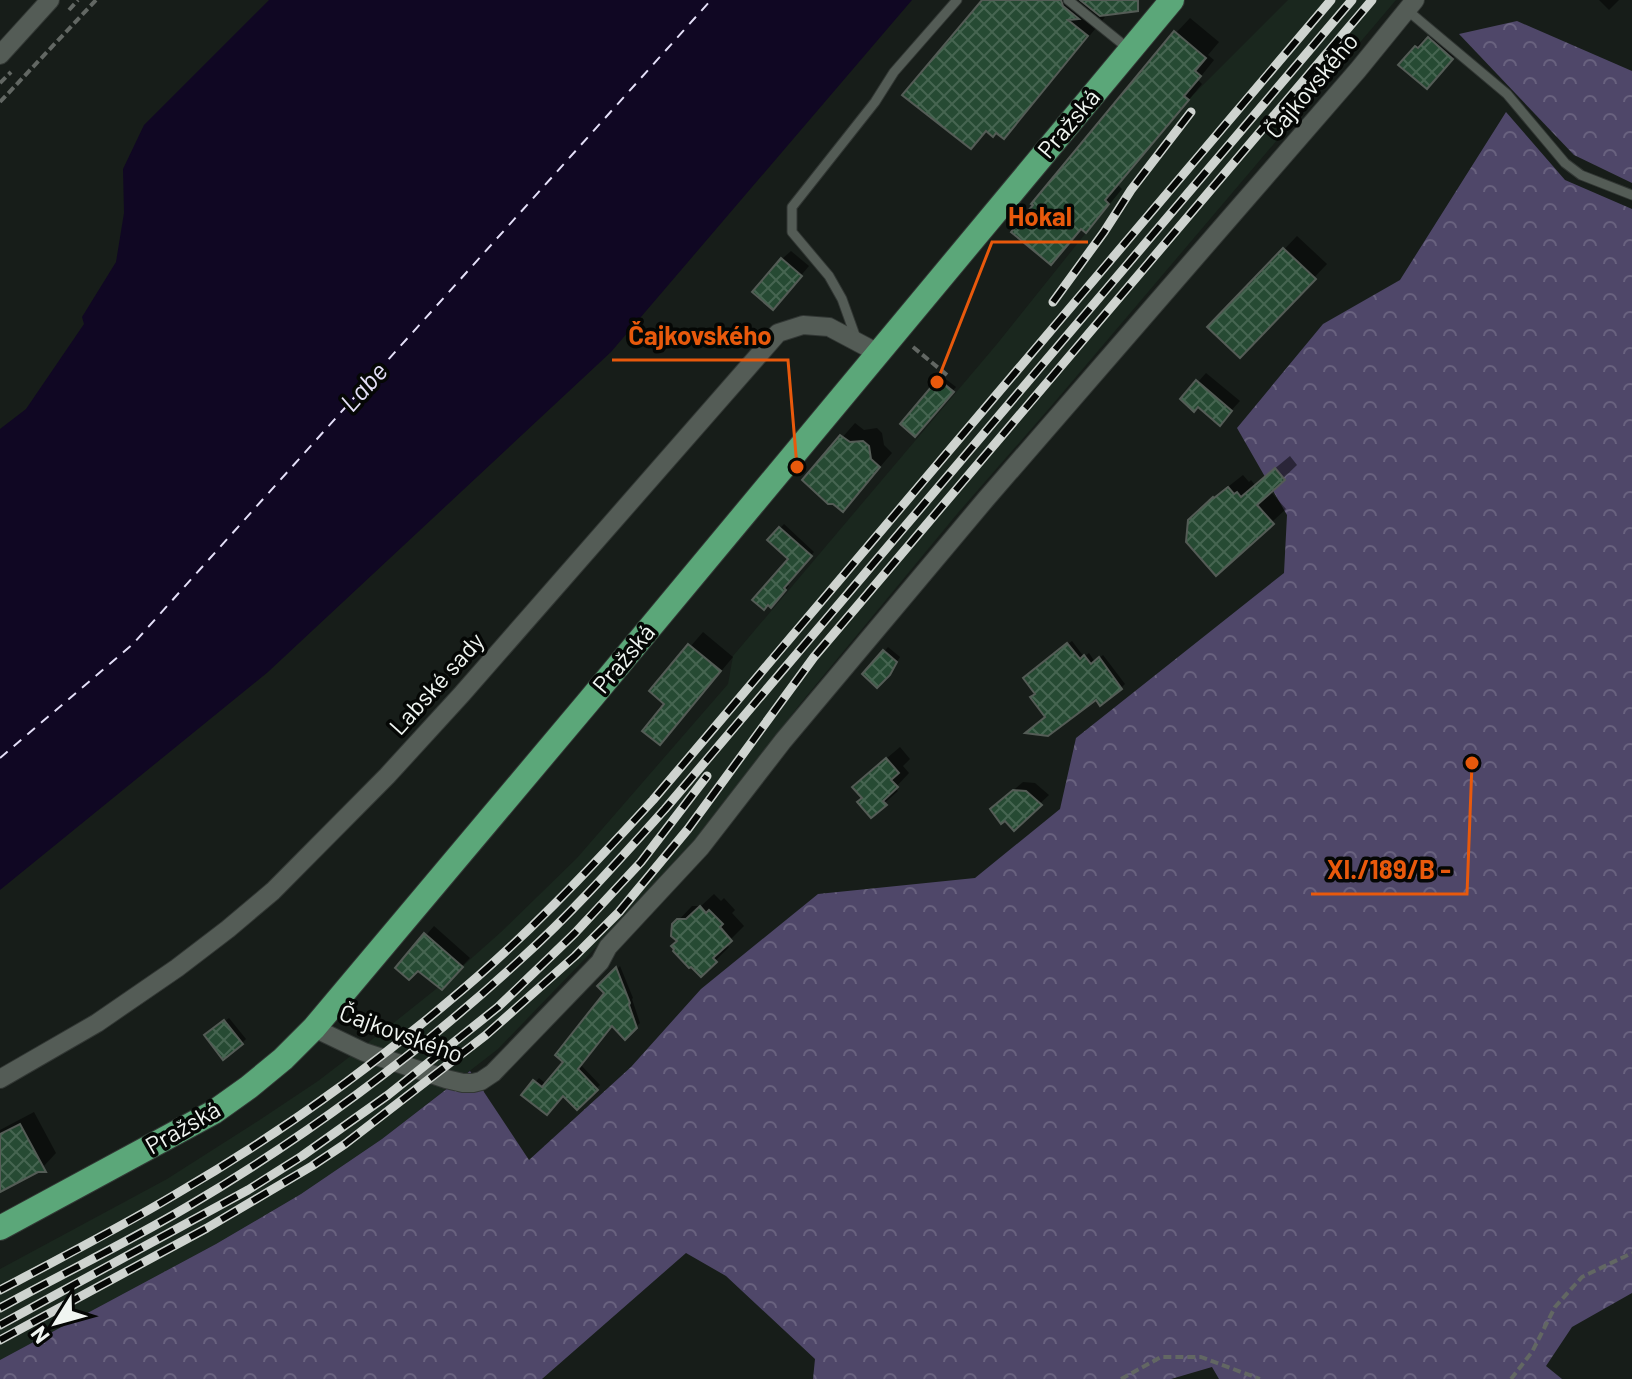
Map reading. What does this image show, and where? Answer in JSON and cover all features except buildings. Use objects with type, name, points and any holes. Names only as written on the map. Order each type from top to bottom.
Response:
[{"type":"main road","name":"Pražská","points":[[0,1228],[214,1112],[283,1059],[314,1028],[868,347],[896,332],[1172,0]]},
{"type":"street","points":[[0,55],[50,0]]},
{"type":"street","name":"Čajkovského","points":[[314,1028],[364,1052],[446,1079],[473,1083],[493,1073],[600,962],[608,947],[701,847],[783,741],[986,499],[1411,5]]},
{"type":"street","name":"Labské sady","points":[[0,1079],[97,1023],[177,968],[273,891],[387,776],[462,694],[778,333],[803,325],[829,327],[868,347]]},
{"type":"lane","points":[[868,347],[829,276],[792,232],[792,207],[875,102],[894,72],[957,0]]},
{"type":"lane","points":[[1068,0],[1130,50]]},
{"type":"lane","points":[[1411,5],[1507,94],[1565,163],[1581,175],[1632,195]]},
{"type":"path","points":[[0,102],[96,0]]},
{"type":"path","points":[[896,332],[947,375]]},
{"type":"path","points":[[1513,1378],[1532,1352],[1555,1307],[1582,1277],[1632,1253]]},
{"type":"path","points":[[1121,1379],[1161,1357],[1201,1357],[1260,1379]]},
{"type":"shaded area","points":[[1288,0],[1396,0],[957,514],[800,704],[697,839],[633,909],[498,1049],[382,1139],[301,1194],[216,1244],[0,1360],[0,1269],[167,1179],[318,1081],[446,981],[577,858],[728,684],[733,656],[997,344],[1109,204],[1109,196],[1189,99]]},
{"type":"green space","points":[[1517,21],[1632,71],[1632,183],[1574,155],[1459,34]]},
{"type":"green space","points":[[1506,112],[1565,180],[1632,209],[1632,1293],[1572,1327],[1546,1366],[1562,1379],[1219,1379],[1212,1367],[1171,1379],[813,1379],[815,1359],[726,1276],[686,1253],[542,1379],[0,1379],[0,1360],[216,1244],[301,1194],[382,1139],[470,1071],[529,1160],[631,1067],[701,989],[818,894],[975,878],[1060,809],[1076,738],[1284,573],[1287,515],[1237,428],[1323,324],[1400,280]]},
{"type":"water","name":"Labe","points":[[269,0],[912,0],[611,352],[268,672],[0,890],[0,429],[26,409],[84,324],[82,317],[116,262],[124,213],[123,169],[144,125]]},
{"type":"ferry route","points":[[0,758],[133,644],[711,0]]},
{"type":"railway","points":[[0,1290],[154,1207],[283,1127],[417,1028],[529,929],[653,800],[1331,0]]},
{"type":"railway","points":[[0,1308],[164,1220],[232,1180],[319,1122],[444,1027],[541,940],[665,809],[1352,0]]},
{"type":"railway","points":[[0,1340],[207,1228],[345,1144],[486,1035],[575,956],[619,912],[688,829],[814,657],[1372,0]]},
{"type":"railway","points":[[1053,302],[1131,190],[1191,112]]},
{"type":"railway","points":[[0,1325],[248,1190],[388,1095],[498,1007],[575,933],[641,862],[707,776]]},
{"type":"place","name":"Hokal","points":[[937,382]]},
{"type":"place","name":"Čajkovského","points":[[797,467]]},
{"type":"place","name":"XI./189/B -","points":[[1472,763]]}]
